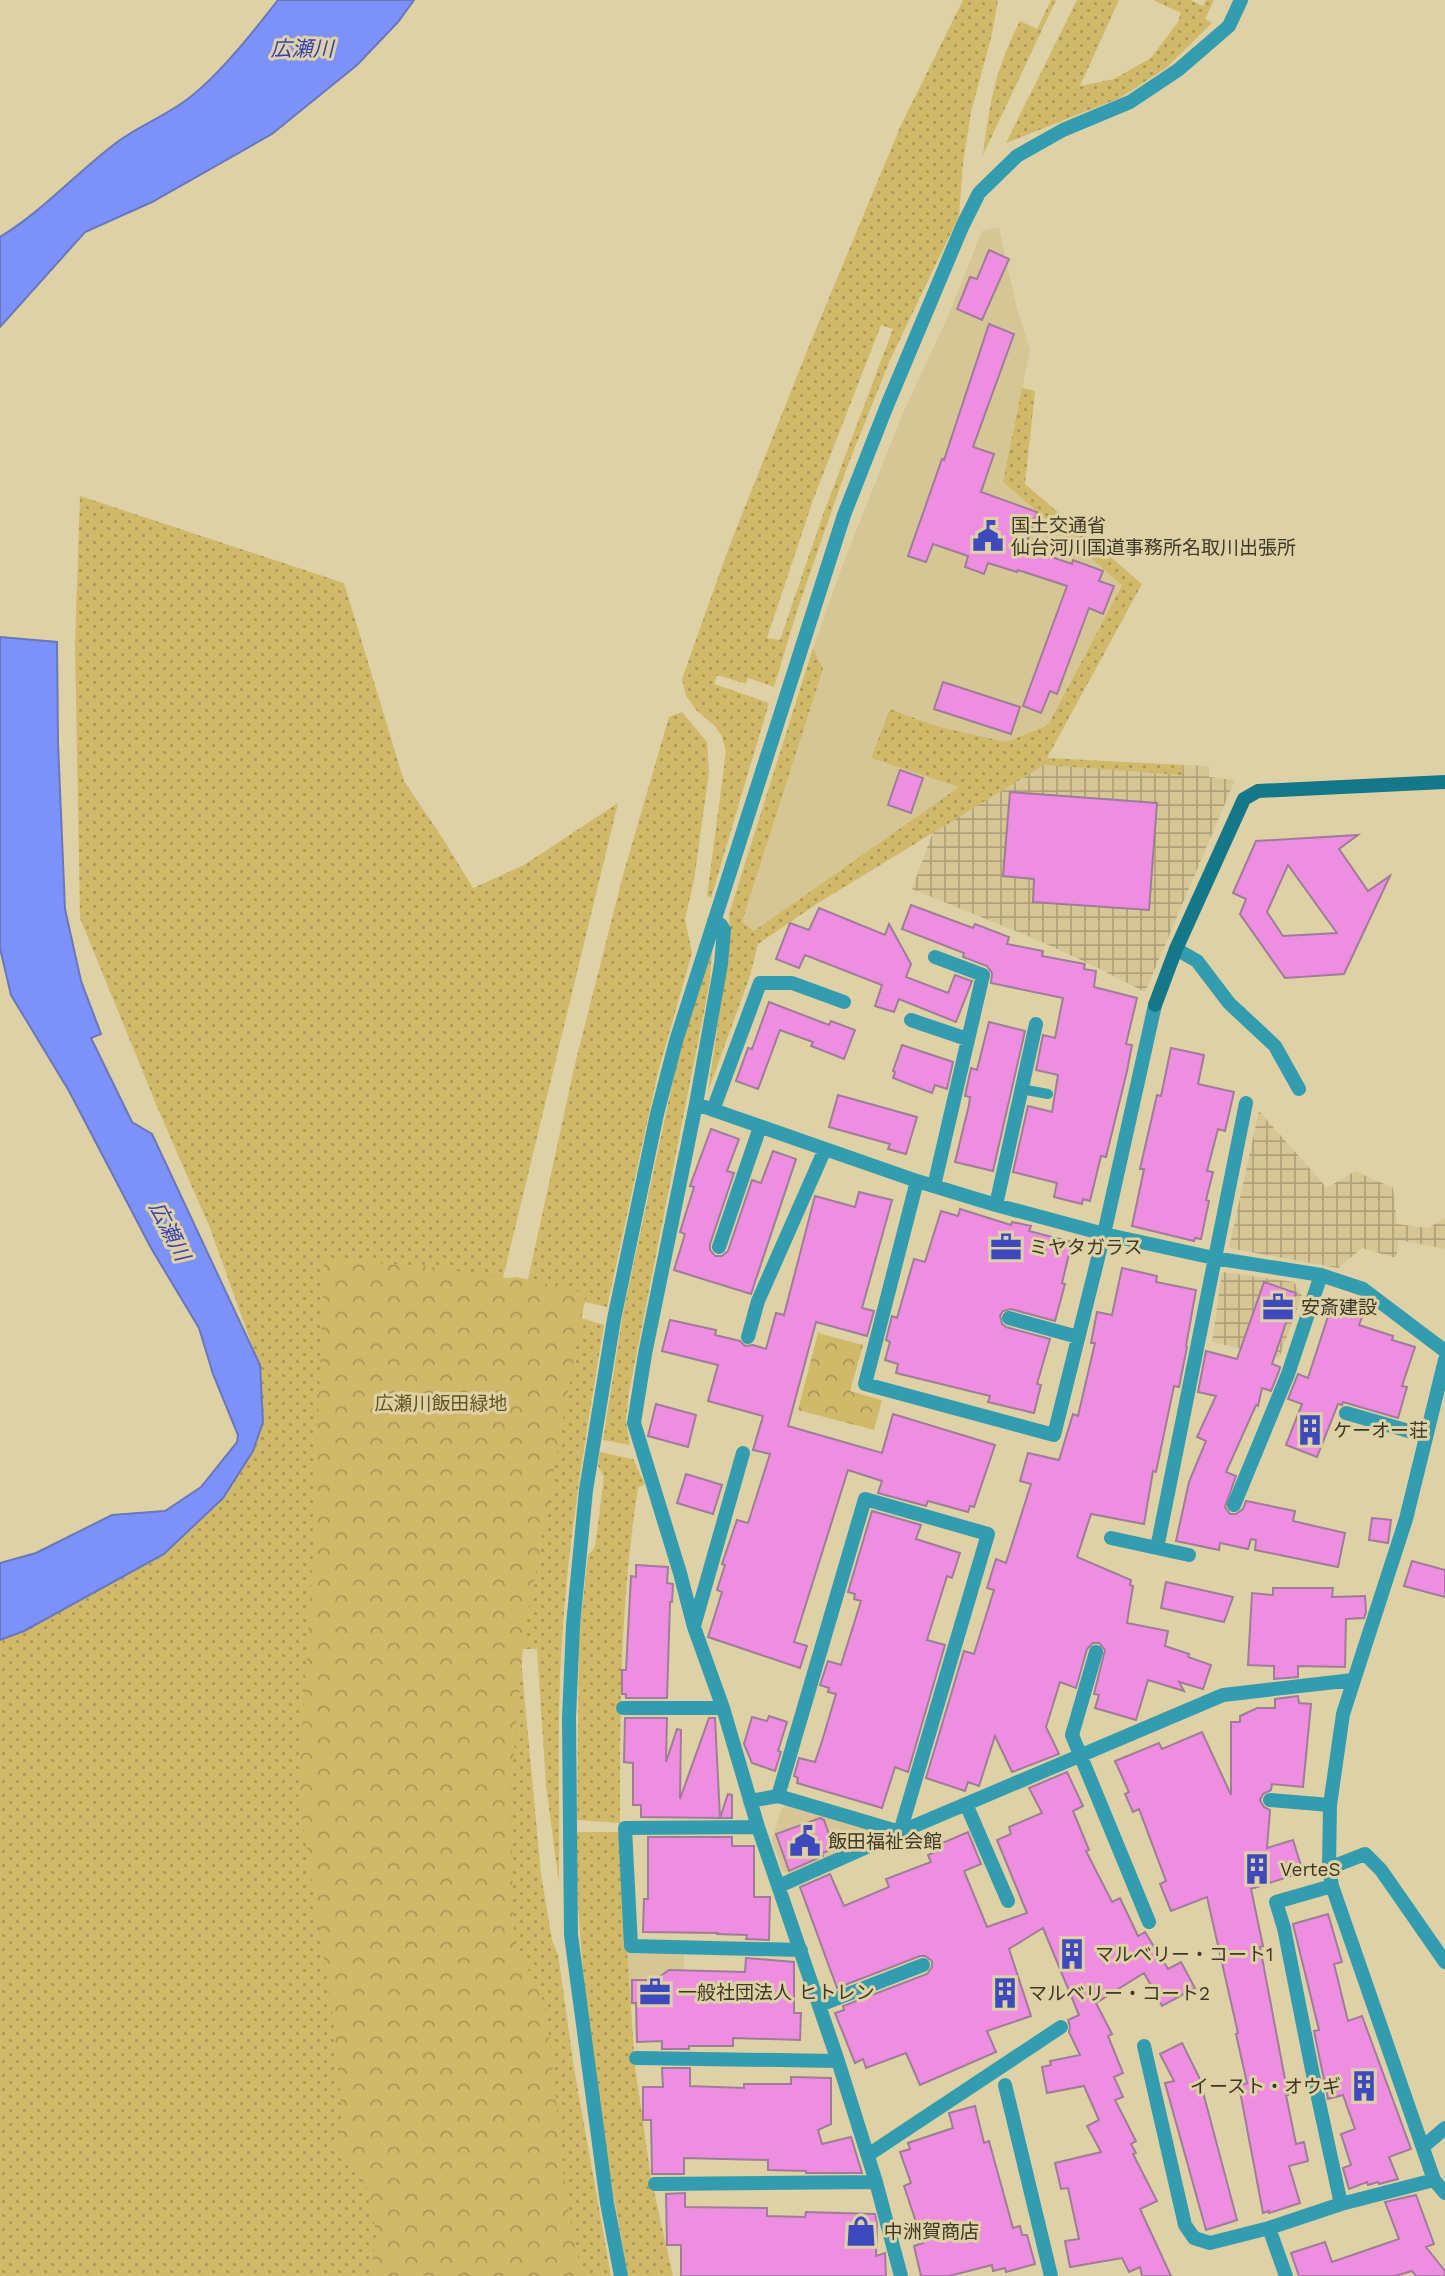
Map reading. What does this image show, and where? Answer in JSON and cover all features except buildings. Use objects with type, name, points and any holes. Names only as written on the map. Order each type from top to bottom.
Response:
[{"type":"street","points":[[621,2276],[607,2203],[571,1935],[569,1718],[573,1625],[586,1490],[622,1274],[676,1041],[844,515],[886,408],[962,227],[979,193],[1017,156],[1063,130],[1130,102],[1178,70],[1229,26],[1241,0]]},
{"type":"street","points":[[917,1181],[865,1384],[1054,1435],[1104,1234],[1155,1005],[1176,950],[1244,799],[1258,792],[1445,782]]},
{"type":"street","points":[[714,921],[724,930],[721,964],[634,1423],[694,1627],[876,2182],[901,2276]]},
{"type":"street","points":[[1176,950],[1197,961],[1230,1003],[1275,1046],[1299,1089]]},
{"type":"street","points":[[934,1186],[983,975],[935,957]]},
{"type":"street","points":[[713,1110],[760,983],[792,983],[844,1002]]},
{"type":"street","points":[[911,1020],[967,1039]]},
{"type":"street","points":[[996,1205],[1036,1024]]},
{"type":"street","points":[[1157,1548],[1246,1103]]},
{"type":"street","points":[[696,1104],[917,1181],[996,1205],[1104,1234],[1214,1258],[1321,1275],[1363,1289],[1445,1351]]},
{"type":"street","points":[[719,1247],[760,1127]]},
{"type":"street","points":[[748,1337],[758,1301],[825,1149]]},
{"type":"street","points":[[1234,1505],[1288,1374],[1321,1275]]},
{"type":"street","points":[[1009,1318],[1078,1337]]},
{"type":"street","points":[[1445,1360],[1406,1519],[1353,1681],[1338,1740],[1330,1805],[1329,1868],[1332,1886],[1434,2180],[1445,2193]]},
{"type":"street","points":[[1346,1413],[1426,1436]]},
{"type":"street","points":[[694,1627],[743,1453]]},
{"type":"street","points":[[778,1796],[865,1499],[988,1534],[900,1832]]},
{"type":"street","points":[[1111,1538],[1189,1555]]},
{"type":"street","points":[[1096,1652],[1072,1735],[1149,1922]]},
{"type":"street","points":[[779,1886],[1080,1754],[1223,1695],[1353,1681]]},
{"type":"street","points":[[623,1708],[723,1709]]},
{"type":"street","points":[[750,1801],[778,1796],[900,1832]]},
{"type":"street","points":[[1270,1800],[1330,1805]]},
{"type":"street","points":[[966,1804],[1008,1901]]},
{"type":"street","points":[[758,1827],[625,1828],[631,1946],[801,1950]]},
{"type":"street","points":[[1329,1868],[1365,1854],[1381,1870],[1445,1962]]},
{"type":"street","points":[[1332,1886],[1276,1902],[1284,1928],[1341,2204]]},
{"type":"street","points":[[820,2005],[923,1965]]},
{"type":"street","points":[[867,2155],[1061,2027]]},
{"type":"street","points":[[1144,2046],[1185,2225],[1201,2242],[1210,2244],[1341,2204],[1434,2180]]},
{"type":"street","points":[[636,2059],[838,2061]]},
{"type":"street","points":[[1005,2085],[1051,2276]]},
{"type":"street","points":[[1423,2147],[1445,2128]]},
{"type":"street","points":[[654,2184],[876,2182]]},
{"type":"street","points":[[1269,2228],[1286,2276]]},
{"type":"lane","points":[[1021,1089],[1048,1094]]},
{"type":"shaded area","points":[[999,227],[1017,309],[1030,350],[1003,482],[1122,584],[1048,725],[1006,742],[936,726],[890,709],[871,758],[960,786],[754,932],[742,922],[823,669],[813,648],[903,413],[950,312],[982,231]]},
{"type":"shaded area","points":[[1044,765],[1181,775],[1183,765],[1209,766],[1209,777],[1235,780],[1145,992],[1033,938],[912,889],[933,832]]},
{"type":"shaded area","points":[[1259,1111],[1327,1188],[1355,1171],[1393,1188],[1397,1224],[1428,1228],[1445,1218],[1445,1249],[1399,1240],[1396,1258],[1362,1248],[1338,1268],[1229,1248]]},
{"type":"shaded area","points":[[1222,1272],[1294,1282],[1302,1296],[1279,1358],[1212,1342]]},
{"type":"shaded area","points":[[789,1806],[873,1831],[872,1837],[789,1874],[783,1871],[772,1840],[782,1808]]},
{"type":"shaded area","points":[[626,1952],[684,1953],[685,2007],[629,2006]]},
{"type":"green space","points":[[963,0],[998,0],[992,34],[971,112],[963,163],[959,216],[890,360],[847,467],[798,608],[774,687],[748,678],[746,684],[717,675],[714,684],[769,703],[711,898],[707,896],[726,752],[722,736],[715,726],[697,711],[686,696],[682,679],[729,547],[901,125]],"holes":[[[881,325],[893,329],[824,512],[780,640],[767,638],[813,500]]]},
{"type":"green space","points":[[1051,0],[1056,0],[983,155],[995,86],[1012,39],[1020,21],[1037,29]]},
{"type":"green space","points":[[1077,0],[1119,0],[1080,86],[1114,79],[1151,58],[1178,22],[1181,13],[1153,0],[1190,0],[1203,6],[1206,0],[1214,0],[1205,19],[1212,23],[1166,68],[1120,98],[1006,143]]},
{"type":"green space","points":[[1022,388],[1035,391],[1025,484],[1142,584],[1047,758],[1183,765],[1182,775],[1044,765],[818,903],[758,944],[750,976],[708,1091],[730,939],[729,914],[813,648],[823,669],[742,922],[754,931],[959,787],[871,758],[890,709],[936,726],[1006,742],[1048,725],[1122,585],[1003,482]]},
{"type":"green space","points":[[80,496],[344,583],[404,781],[473,888],[524,865],[618,803],[503,1278],[459,1491],[410,2276],[0,2276],[0,1640],[24,1631],[164,1554],[263,1422],[259,1365],[210,1228],[80,918],[75,644]]},
{"type":"green space","points":[[682,712],[707,742],[709,772],[694,881],[685,919],[692,953],[658,1072],[607,1307],[585,1302],[581,1318],[604,1325],[578,1489],[564,1614],[559,1713],[559,1884],[546,1785],[537,1649],[520,1649],[541,1874],[552,1940],[558,1954],[574,2068],[611,2276],[498,2276],[522,1307],[575,1064],[623,875],[669,717]]},
{"type":"green space","points":[[713,942],[709,986],[629,1392],[626,1420],[630,1445],[603,1440],[623,1313],[680,1048]]},
{"type":"green space","name":"広瀬川飯田緑地","points":[[324,1259],[430,1267],[503,1278],[517,1277],[586,1293],[524,1637],[510,1798],[514,1940],[546,2007],[567,2204],[582,2276],[370,2276],[376,2236],[370,2194],[355,2166],[339,2154],[334,2144],[343,2121],[333,2018],[298,1794],[313,1554]]},
{"type":"green space","points":[[818,1333],[863,1345],[850,1391],[882,1400],[874,1430],[798,1410]]},
{"type":"green space","points":[[600,1452],[633,1459],[645,1484],[638,1488],[624,1614],[620,1823],[577,1820],[579,1636],[588,1555],[595,1547],[604,1477],[598,1466]]},
{"type":"green space","points":[[576,1832],[619,1832],[635,2066],[651,2178],[673,2276],[628,2276],[592,2055],[581,1944]]},
{"type":"water","name":"広瀬川","points":[[278,0],[414,0],[398,22],[357,65],[272,134],[152,202],[85,232],[0,327],[0,237],[31,216],[116,143],[201,88],[236,52]]},
{"type":"water","name":"広瀬川","points":[[0,637],[57,642],[65,909],[81,981],[101,1034],[91,1038],[132,1122],[152,1134],[260,1365],[263,1422],[253,1451],[223,1498],[164,1554],[24,1631],[0,1640],[0,1563],[36,1553],[112,1515],[165,1511],[201,1487],[237,1442],[238,1435],[213,1374],[199,1328],[151,1248],[69,1091],[11,995],[0,948]]},
{"type":"place","name":"国土交通省 仙台河川国道事務所名取川出張所","points":[[988,536]]},
{"type":"place","name":"ミヤタガラス","points":[[1006,1247]]},
{"type":"place","name":"安斎建設","points":[[1278,1307]]},
{"type":"place","name":"ケーオー荘","points":[[1310,1430]]},
{"type":"place","name":"飯田福祉会館","points":[[805,1841]]},
{"type":"place","name":"VerteS","points":[[1257,1869]]},
{"type":"place","name":"マルベリー・コート1","points":[[1072,1954]]},
{"type":"place","name":"一般社団法人 ヒトレン","points":[[655,1992]]},
{"type":"place","name":"マルベリー・コート2","points":[[1005,1993]]},
{"type":"place","name":"イースト・オウギ","points":[[1364,2086]]},
{"type":"place","name":"中洲賀商店","points":[[861,2231]]}]
